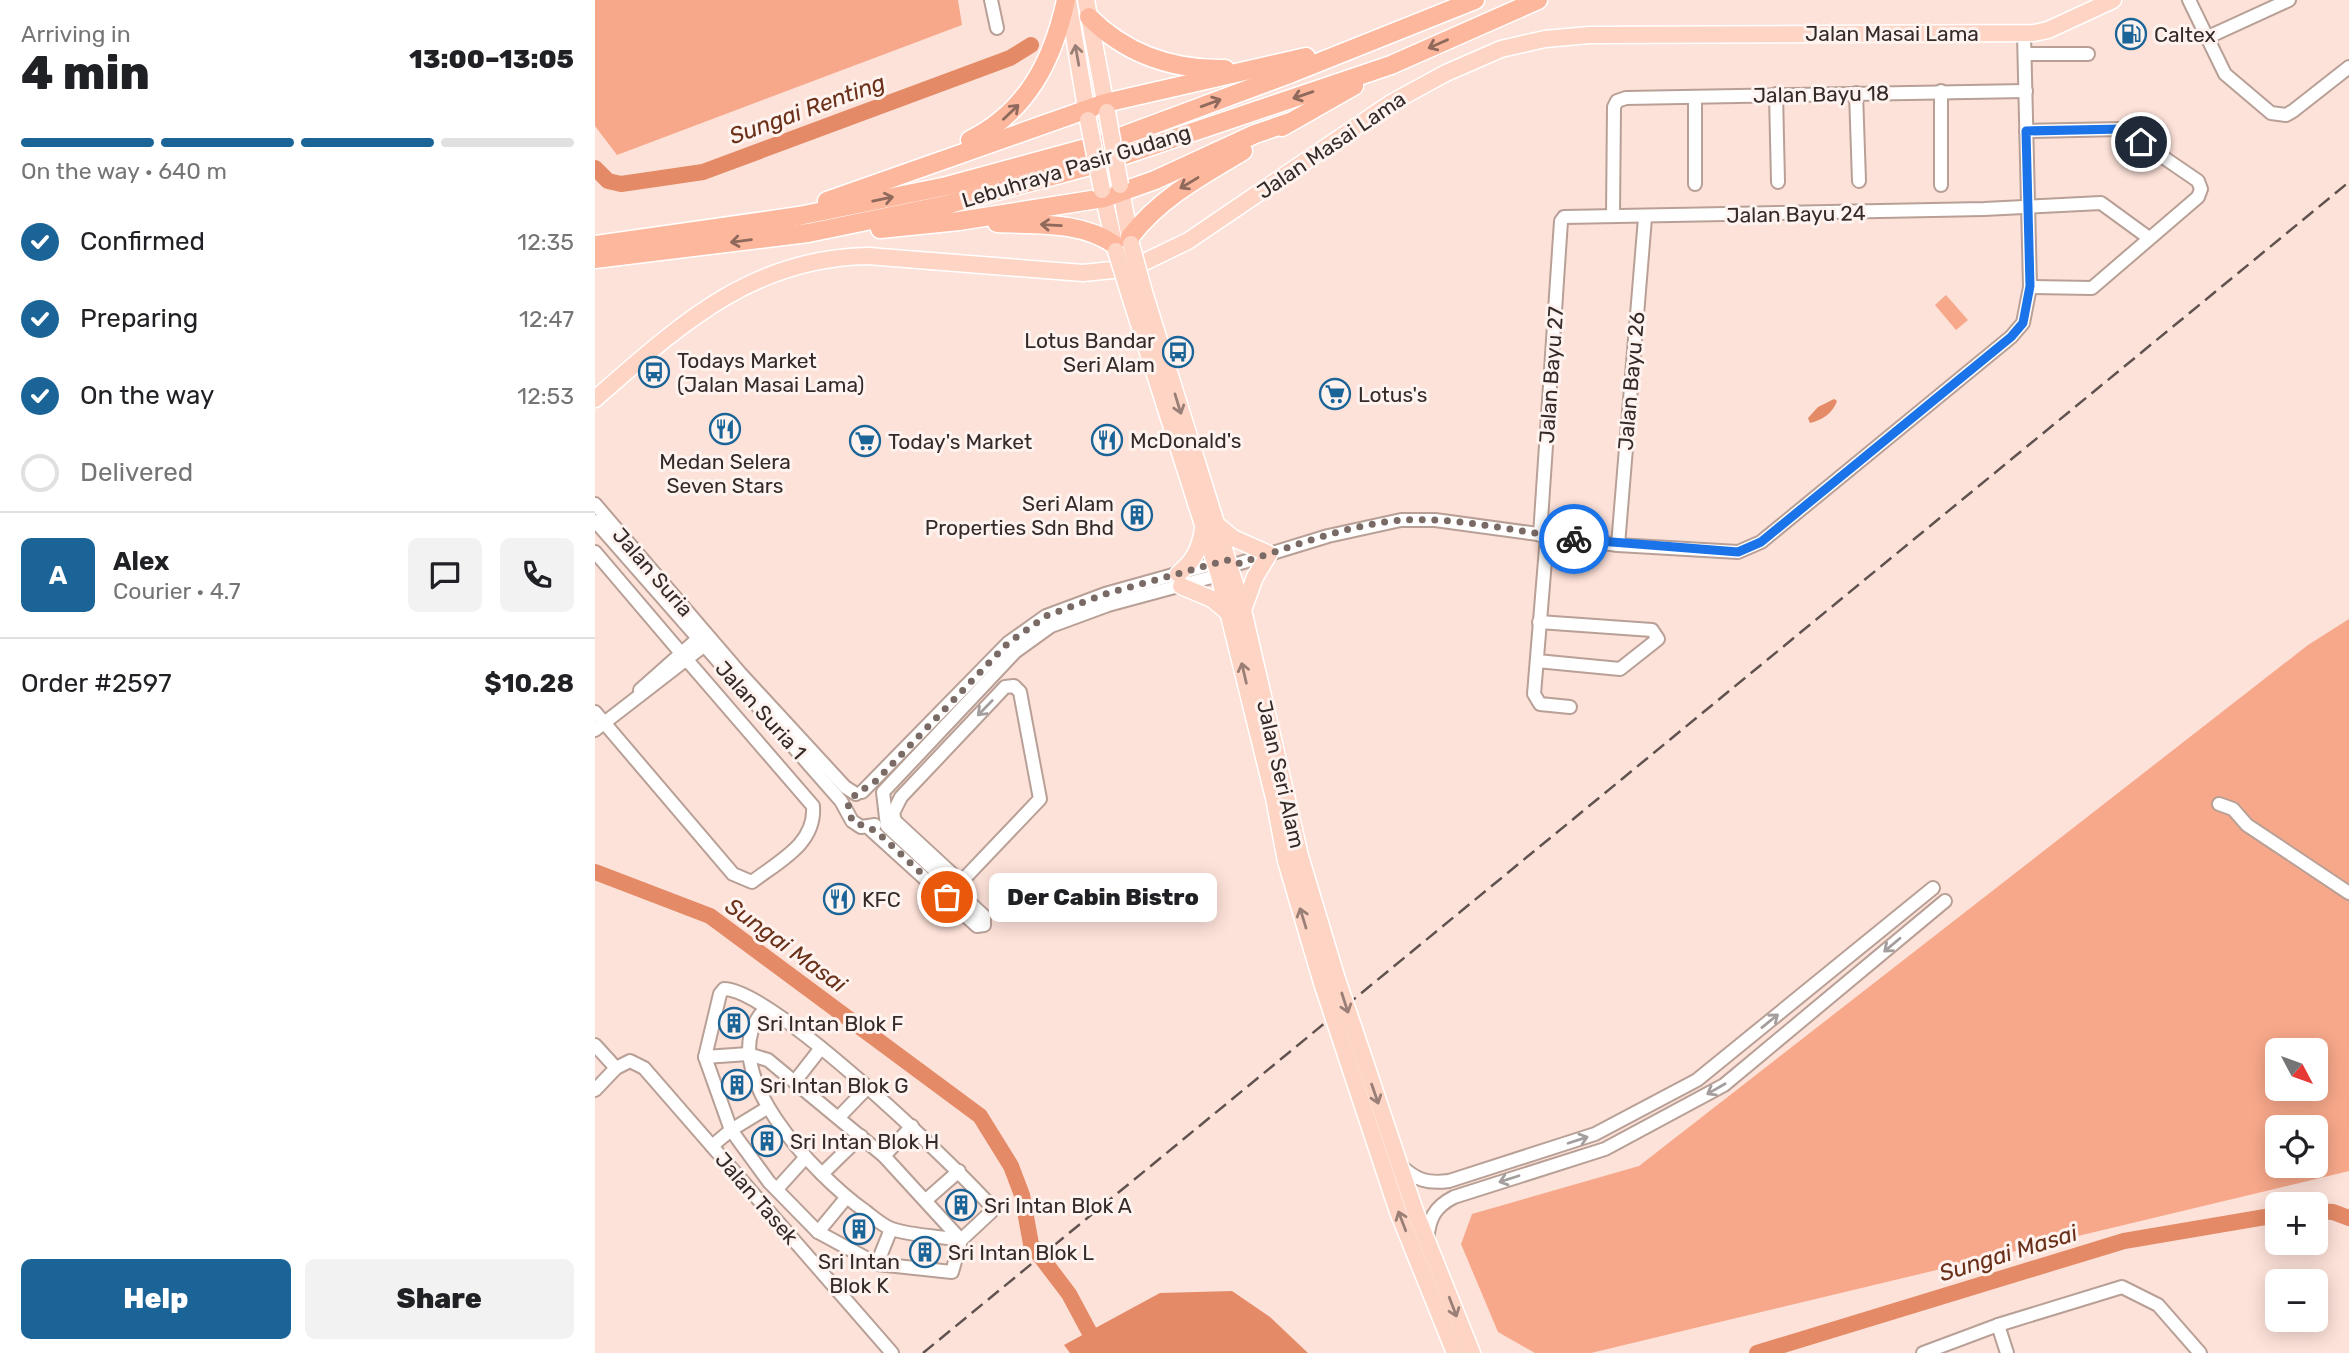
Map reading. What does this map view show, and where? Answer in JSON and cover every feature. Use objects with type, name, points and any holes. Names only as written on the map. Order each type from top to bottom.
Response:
[{"type":"highway","points":[[911,170],[987,132],[1021,102],[1044,69],[1058,35],[1067,0]]},
{"type":"highway","name":"Lebuhraya Pasir Gudang","points":[[595,245],[767,221],[947,186],[1101,144],[1292,73],[1357,44],[1475,0]]},
{"type":"highway","name":"Lebuhraya Pasir Gudang","points":[[595,259],[809,233],[949,204],[1104,162],[1391,65],[1538,0]]},
{"type":"highway","points":[[1088,9],[1123,44],[1153,60],[1208,69],[1279,64]]},
{"type":"highway","points":[[767,221],[911,170],[1106,107],[1357,44]]},
{"type":"highway","points":[[959,221],[1064,226],[1095,232],[1123,244],[1144,218],[1173,193],[1391,65]]},
{"type":"highway","points":[[809,233],[959,221],[1112,191],[1290,122]]},
{"type":"main road","points":[[1067,0],[1087,115],[1112,191]]},
{"type":"main road","name":"Jalan Masai Lama","points":[[595,400],[708,306],[769,273],[805,262],[834,257],[868,256],[1083,273],[1132,268],[1188,241],[1391,103],[1446,73],[1501,49],[1545,39],[1589,35],[2024,34],[2048,30],[2113,0]]},
{"type":"main road","points":[[1088,9],[1106,107],[1112,191]]},
{"type":"main road","name":"Jalan Seri Alam","points":[[1112,191],[1137,294],[1209,525],[1225,567],[1286,861],[1347,1032],[1472,1353]]},
{"type":"main road","points":[[1209,525],[1269,554],[1236,612],[1180,580],[1191,564],[1209,525]]},
{"type":"main road","name":"Jalan Seri Alam","points":[[1347,1032],[1398,1212],[1455,1353]]},
{"type":"street","points":[[991,0],[997,28]]},
{"type":"street","points":[[2189,0],[2225,74],[2278,116],[2293,111],[2349,67]]},
{"type":"street","points":[[2206,38],[2289,0]]},
{"type":"street","points":[[869,828],[877,824],[883,808],[885,789],[1015,652],[1051,626],[1180,580],[1328,536],[1401,520],[1435,520],[1618,545],[1738,552],[1761,542],[2011,337],[2023,323],[2030,286],[2024,34]]},
{"type":"street","points":[[2025,54],[2088,54]]},
{"type":"street","points":[[1941,91],[1941,185]]},
{"type":"street","name":"Jalan Bayu 18","points":[[1613,216],[1617,102],[1626,98],[2026,91]]},
{"type":"street","points":[[1856,93],[1859,181]]},
{"type":"street","points":[[1776,94],[1778,183]]},
{"type":"street","points":[[1695,97],[1695,184]]},
{"type":"street","points":[[2026,131],[2122,129],[2198,181],[2201,189],[2198,197],[2092,288],[2030,286]]},
{"type":"street","name":"Jalan Bayu 24","points":[[1565,217],[1644,218],[2101,204],[2149,238]]},
{"type":"street","name":"Jalan Bayu 27","points":[[1565,217],[1561,221],[1534,694],[1537,702],[1570,707]]},
{"type":"street","name":"Jalan Bayu 26","points":[[1618,545],[1644,218]]},
{"type":"street","name":"Jalan Suria","points":[[595,504],[705,639]]},
{"type":"street","name":"Jalan Suria","points":[[595,521],[673,611]]},
{"type":"street","points":[[595,552],[813,806],[814,820],[807,838],[752,882],[733,874],[600,726],[595,712]]},
{"type":"street","points":[[954,889],[869,828],[856,825],[848,810],[859,793],[1008,643],[1046,616],[1105,594],[1180,580]]},
{"type":"street","name":"Jalan Suria 1","points":[[673,611],[705,639],[845,787],[859,793]]},
{"type":"street","points":[[1537,661],[1620,669],[1658,639],[1652,630],[1539,622]]},
{"type":"street","points":[[600,726],[640,694],[646,693],[705,639]]},
{"type":"street","name":"Jalan Suria 1","points":[[705,639],[848,810]]},
{"type":"street","points":[[1014,686],[1020,692],[1040,799],[954,889],[895,821],[893,813],[901,797],[1005,687],[1014,686]]},
{"type":"street","points":[[920,777],[915,766],[928,743]]},
{"type":"street","points":[[859,793],[874,793],[883,808],[887,826],[954,889]]},
{"type":"street","points":[[2219,804],[2233,808],[2247,825],[2349,894]]},
{"type":"street","points":[[1399,1165],[1413,1178],[1430,1184],[1449,1181],[1595,1134],[1697,1080],[1933,888]]},
{"type":"street","points":[[1427,1242],[1431,1217],[1440,1204],[1454,1197],[1605,1149],[1724,1085],[1945,901]]},
{"type":"street","points":[[724,989],[731,989],[766,1008],[821,1048],[912,1126],[959,1171],[992,1211],[961,1240],[955,1267],[948,1273],[877,1264],[818,1232],[777,1189],[731,1130],[705,1057],[720,994],[724,989]]},
{"type":"street","points":[[766,1008],[752,1027],[748,1054],[767,1108],[804,1158],[846,1198],[891,1229],[961,1240]]},
{"type":"street","points":[[595,1045],[616,1068],[595,1090]]},
{"type":"street","points":[[796,1080],[821,1048]]},
{"type":"street","points":[[705,1057],[748,1054],[768,1060],[796,1080],[884,1156],[961,1240]]},
{"type":"street","name":"Jalan Tasek","points":[[616,1068],[630,1061],[638,1063],[892,1353]]},
{"type":"street","points":[[839,1117],[867,1088]]},
{"type":"street","points":[[712,1146],[731,1130],[767,1108]]},
{"type":"street","points":[[884,1156],[912,1126]]},
{"type":"street","points":[[822,1174],[861,1136]]},
{"type":"street","points":[[777,1189],[804,1158]]},
{"type":"street","points":[[926,1200],[959,1171]]},
{"type":"street","points":[[818,1232],[846,1198]]},
{"type":"street","points":[[877,1264],[891,1229]]},
{"type":"street","points":[[1923,1353],[1998,1325],[2122,1287],[2158,1304],[2200,1353]]},
{"type":"street","points":[[1998,1325],[2007,1353]]},
{"type":"shaded area","points":[[595,0],[958,0],[962,25],[617,155],[595,126]]},
{"type":"shaded area","points":[[1946,295],[1968,320],[1956,330],[1935,305]]},
{"type":"shaded area","points":[[1834,399],[1837,401],[1830,412],[1810,423],[1808,418],[1818,407]]},
{"type":"shaded area","points":[[2349,619],[2349,1171],[2328,1176],[2328,1115],[2265,1115],[2265,1178],[2320,1178],[1591,1353],[1535,1353],[1498,1332],[1461,1244],[1472,1214],[1639,1166],[2308,645]]},
{"type":"shaded area","points":[[1232,1291],[1270,1317],[1308,1353],[1070,1353],[1064,1345],[1160,1293]]},
{"type":"waterway","name":"Sungai Renting","points":[[595,168],[608,181],[621,184],[703,172],[1010,58],[1031,45]]},
{"type":"waterway","name":"Sungai Masai","points":[[595,872],[710,916],[980,1116],[1011,1166],[1022,1195],[1031,1244],[1069,1294],[1099,1350]]},
{"type":"waterway","name":"Sungai Masai","points":[[2328,1212],[2349,1218]]},
{"type":"waterway","name":"Sungai Masai","points":[[1757,1353],[2124,1241],[2265,1217]]},
{"type":"railway","points":[[923,1353],[2349,182]]},
{"type":"way so far","points":[[947,897],[876,831],[856,825],[849,817],[848,804],[856,794],[876,781],[1008,643],[1046,616],[1105,594],[1227,560],[1237,564],[1328,536],[1401,520],[1435,520],[1574,539]]},
{"type":"place","name":"Caltex","points":[[2131,34]]},
{"type":"place","name":"Lotus Bandar Seri Alam","points":[[1178,352]]},
{"type":"place","name":"Todays Market (Jalan Masai Lama)","points":[[654,372]]},
{"type":"place","name":"Lotus's","points":[[1335,394]]},
{"type":"place","name":"Medan Selera Seven Stars","points":[[725,429]]},
{"type":"place","name":"McDonald's","points":[[1107,440]]},
{"type":"place","name":"Today's Market","points":[[865,441]]},
{"type":"place","name":"Seri Alam Properties Sdn Bhd","points":[[1137,515]]},
{"type":"place","name":"Der Cabin Bistro","points":[[947,897]]},
{"type":"place","name":"KFC","points":[[839,899]]},
{"type":"place","name":"Sri Intan Blok F","points":[[734,1023]]},
{"type":"place","name":"Sri Intan Blok G","points":[[737,1085]]},
{"type":"place","name":"Sri Intan Blok H","points":[[767,1141]]},
{"type":"place","name":"Sri Intan Blok A","points":[[961,1205]]},
{"type":"place","name":"Sri Intan Blok K","points":[[859,1229]]},
{"type":"place","name":"Sri Intan Blok L","points":[[925,1252]]},
{"type":"route","points":[[1574,539],[1618,545],[1738,552],[1761,542],[2011,337],[2023,323],[2030,286],[2026,131],[2122,129],[2141,142]]}]
